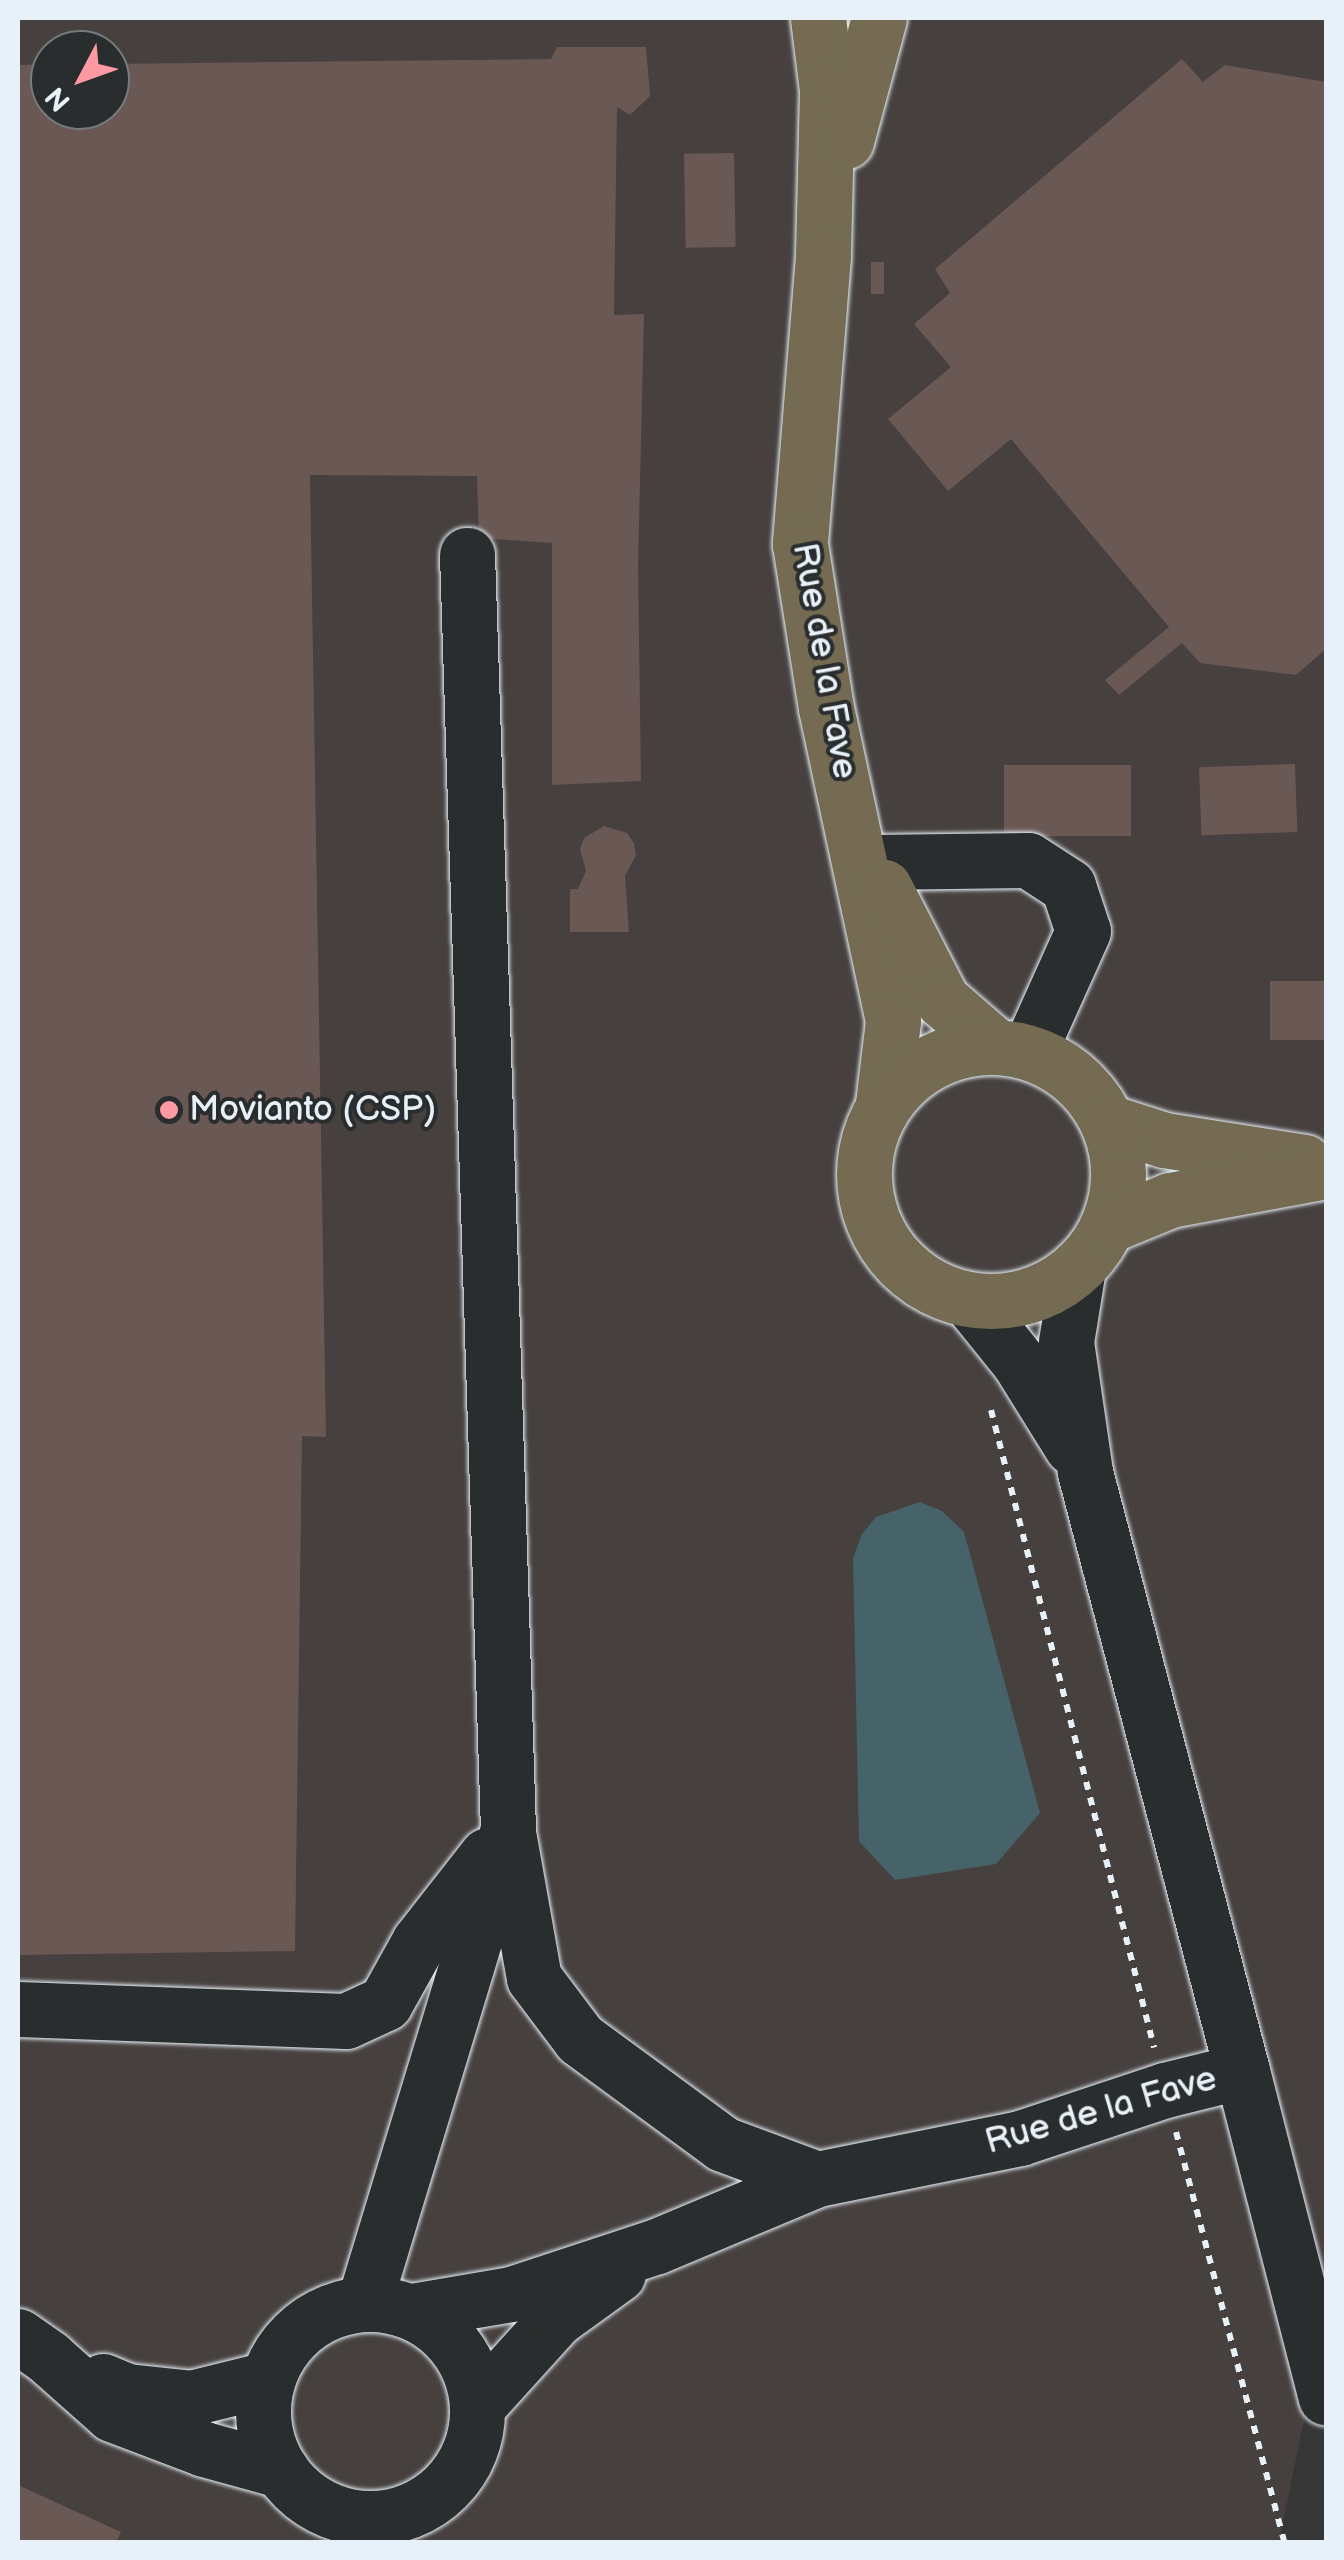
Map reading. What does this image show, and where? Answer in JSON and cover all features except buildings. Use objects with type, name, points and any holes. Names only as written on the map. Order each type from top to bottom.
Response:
[{"type":"main road","name":"Rue de la Fave","points":[[818,18],[827,90],[822,256],[800,544],[826,708],[863,844],[893,1021],[883,1104]]},
{"type":"main road","name":"Rue de la Fave","points":[[822,256],[855,93],[879,18]]},
{"type":"main road","name":"Rue de la Fave","points":[[863,844],[942,1000],[1012,1048]]},
{"type":"main road","points":[[1093,1246],[1118,1191],[1118,1156],[1108,1122],[1088,1091],[1062,1066],[1012,1048],[950,1052],[912,1072],[883,1104],[866,1145],[863,1189],[876,1231],[900,1263],[931,1287],[969,1300],[1008,1301],[1046,1290],[1093,1246],[1170,1200],[1326,1168]]},
{"type":"main road","points":[[1108,1122],[1164,1140],[1326,1168]]},
{"type":"street","points":[[467,555],[508,1830],[534,1978],[580,2039],[723,2144],[818,2179]]},
{"type":"street","points":[[863,844],[1028,860],[1068,886],[1083,931],[1012,1048]]},
{"type":"street","name":"Rue de la Fave","points":[[387,2307],[511,2294],[656,2246],[818,2179],[1020,2138],[1166,2090],[1242,2071],[1085,1472],[1066,1342],[1093,1246]]},
{"type":"street","name":"Rue de la Fave","points":[[969,1300],[1053,1412],[1085,1472]]},
{"type":"street","points":[[18,2009],[346,2021],[385,2002],[419,1942],[508,1830]]},
{"type":"street","points":[[387,2307],[508,1830]]},
{"type":"street","points":[[1242,2071],[1326,2398]]},
{"type":"street","name":"Rue de la Fave","points":[[478,2404],[557,2318],[656,2246]]},
{"type":"street","points":[[387,2307],[444,2333],[468,2366],[478,2404],[469,2452],[438,2494],[406,2513],[327,2527],[281,2470],[264,2426],[268,2379],[294,2335],[314,2319],[387,2307]]},
{"type":"street","points":[[33,2347],[127,2391],[191,2398],[268,2379]]},
{"type":"street","points":[[33,2347],[112,2414],[204,2449],[281,2470]]},
{"type":"path","points":[[1018,1362],[986,1389],[1284,2542]]},
{"type":"shaded area","points":[[18,18],[1326,18],[1326,2313],[1279,2542],[18,2542]]},
{"type":"water","points":[[920,1502],[942,1511],[964,1532],[1040,1813],[996,1864],[895,1880],[859,1841],[853,1558],[862,1534],[876,1517]]},
{"type":"place","name":"Movianto (CSP)","points":[[169,1110]]}]
